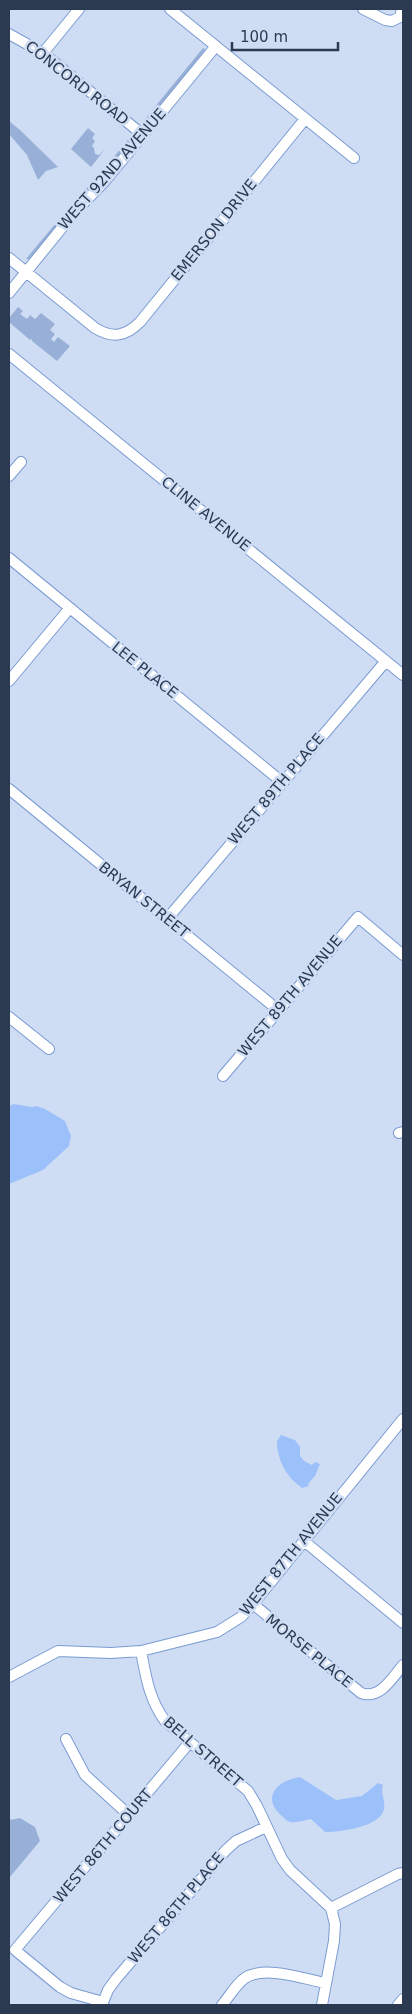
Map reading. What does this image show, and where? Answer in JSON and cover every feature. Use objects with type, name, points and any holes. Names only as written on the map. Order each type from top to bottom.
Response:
[{"type":"street","points":[[43,53],[78,9]]},
{"type":"street","points":[[170,9],[354,158]]},
{"type":"street","points":[[363,9],[385,20],[392,21],[400,17],[402,9]]},
{"type":"street","name":"CONCORD ROAD","points":[[9,34],[43,53],[143,134]]},
{"type":"street","name":"WEST 92ND AVENUE","points":[[9,293],[74,213],[93,194],[216,46]]},
{"type":"street","name":"EMERSON DRIVE","points":[[26,272],[95,328],[110,335],[118,336],[132,330],[305,119]]},
{"type":"street","points":[[9,258],[26,272]]},
{"type":"street","name":"CLINE AVENUE","points":[[9,354],[403,674]]},
{"type":"street","points":[[9,476],[21,462]]},
{"type":"street","name":"LEE PLACE","points":[[9,558],[282,782]]},
{"type":"street","points":[[9,681],[69,609]]},
{"type":"street","name":"WEST 89TH PLACE","points":[[167,918],[386,661]]},
{"type":"street","name":"BRYAN STREET","points":[[9,789],[278,1010]]},
{"type":"street","name":"WEST 89TH AVENUE","points":[[223,1076],[358,917],[403,955]]},
{"type":"street","points":[[9,1017],[49,1049]]},
{"type":"street","name":"WEST 87TH AVENUE","points":[[9,1677],[58,1651],[111,1653],[141,1651],[217,1632],[241,1617],[403,1419]]},
{"type":"street","points":[[304,1541],[403,1623]]},
{"type":"street","name":"MORSE PLACE","points":[[253,1604],[356,1689],[367,1695],[375,1694],[382,1689],[403,1665]]},
{"type":"street","name":"BELL STREET","points":[[141,1651],[149,1694],[156,1709],[165,1721],[248,1791],[276,1848],[290,1870],[331,1908]]},
{"type":"street","points":[[66,1739],[84,1775],[128,1815]]},
{"type":"street","name":"WEST 86TH COURT","points":[[102,2003],[71,1993],[60,1987],[15,1950],[190,1742]]},
{"type":"street","name":"WEST 86TH PLACE","points":[[102,2003],[116,1979],[226,1850],[236,1841],[266,1827]]},
{"type":"street","points":[[322,2005],[335,1930],[331,1908],[403,1873]]},
{"type":"street","points":[[222,2005],[244,1979],[255,1974],[273,1973],[326,1983]]},
{"type":"street","points":[[398,2005],[403,1999]]},
{"type":"shaded area","points":[[203,48],[205,49],[204,52],[147,122],[140,125]]},
{"type":"shaded area","points":[[9,121],[58,167],[46,171],[38,180],[27,155],[9,134]]},
{"type":"shaded area","points":[[88,128],[95,134],[92,138],[95,141],[92,146],[95,154],[99,155],[105,149],[91,167],[71,149]]},
{"type":"shaded area","points":[[132,135],[131,141],[106,171],[30,259],[26,259],[106,166]]},
{"type":"shaded area","points":[[18,307],[23,311],[20,314],[27,319],[30,315],[35,319],[41,313],[55,324],[50,330],[55,334],[51,339],[54,342],[58,337],[70,346],[57,361],[9,322],[9,318]]},
{"type":"shaded area","points":[[14,1104],[36,1106],[45,1109],[65,1121],[71,1136],[69,1146],[43,1170],[9,1184],[9,1106]]},
{"type":"shaded area","points":[[281,1435],[295,1440],[300,1447],[300,1456],[304,1461],[312,1465],[315,1462],[320,1464],[315,1476],[308,1484],[309,1486],[302,1488],[296,1484],[284,1468],[277,1448],[277,1441]]},
{"type":"shaded area","points":[[300,1777],[336,1800],[362,1796],[378,1783],[383,1785],[384,1809],[376,1820],[368,1824],[340,1831],[325,1832],[311,1819],[296,1822],[288,1821],[276,1809],[272,1802],[272,1796],[274,1790],[279,1786]]},
{"type":"shaded area","points":[[9,1817],[11,1820],[20,1818],[35,1827],[40,1841],[9,1878]]}]
